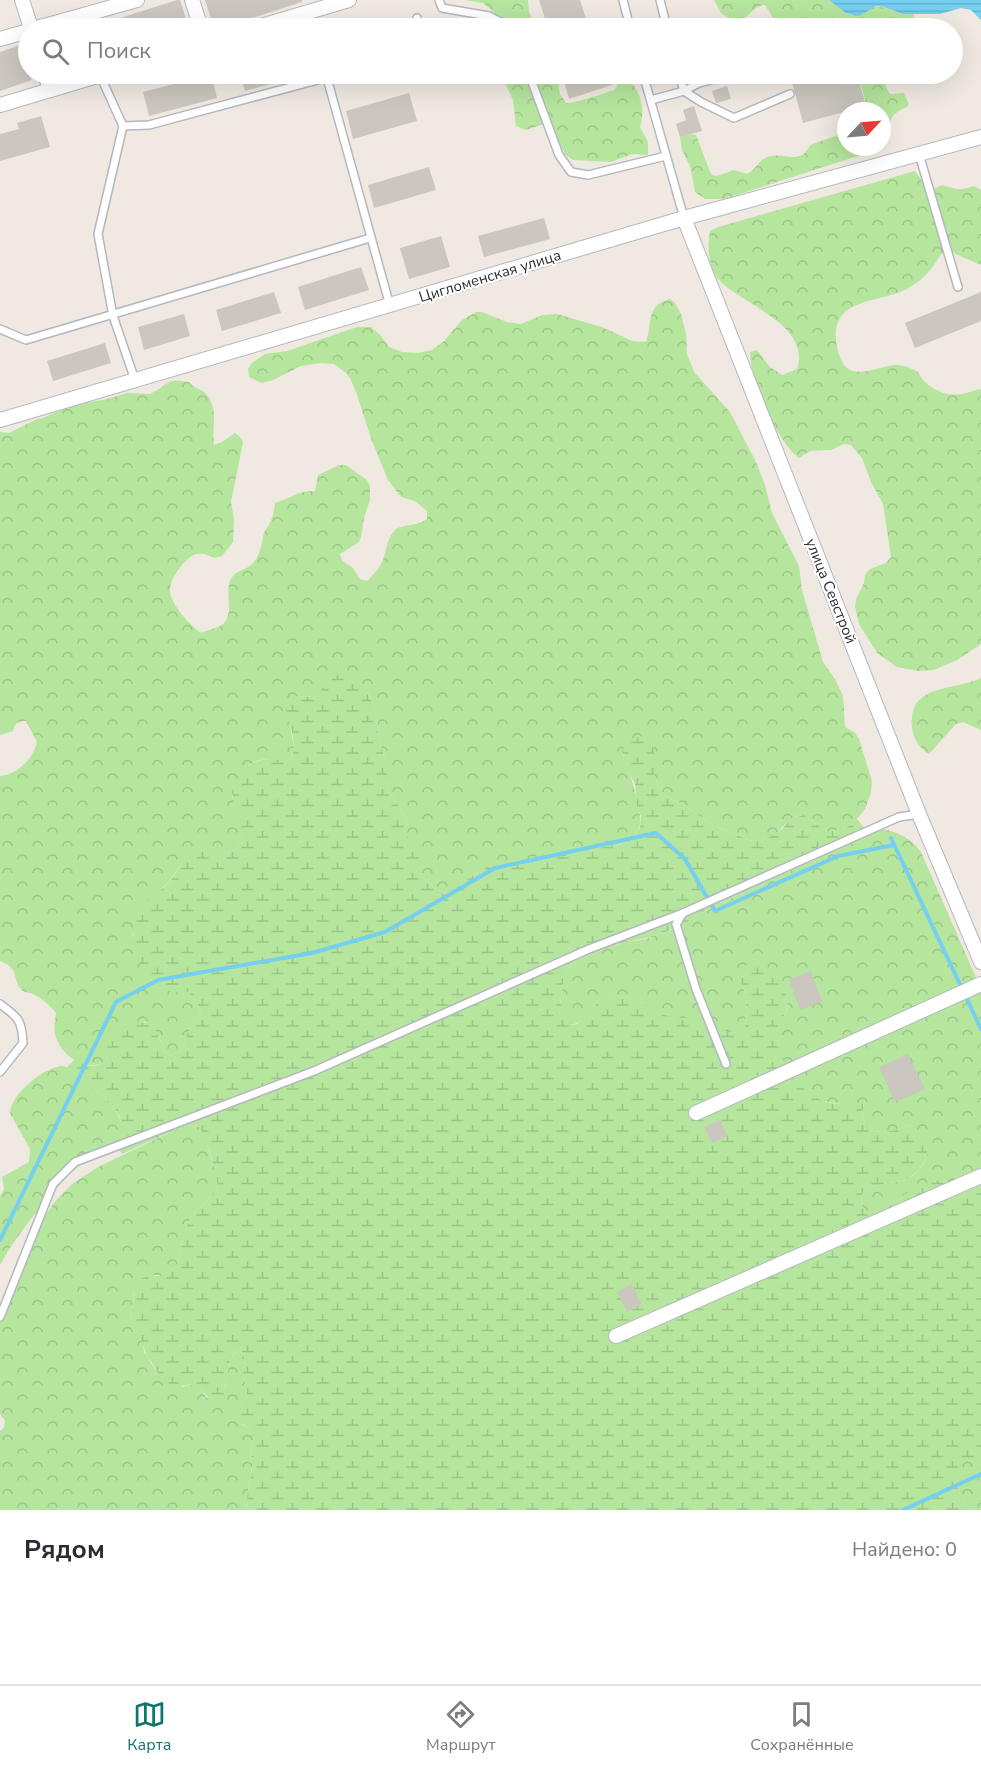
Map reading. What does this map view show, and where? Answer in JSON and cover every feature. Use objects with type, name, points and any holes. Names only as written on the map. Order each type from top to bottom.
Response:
[{"type":"street","points":[[22,0],[27,18]]},
{"type":"street","points":[[192,0],[198,18]]},
{"type":"street","points":[[288,18],[349,0]]},
{"type":"street","points":[[71,18],[128,1]]},
{"type":"street","points":[[0,39],[18,34]]},
{"type":"street","points":[[48,84],[50,90]]},
{"type":"street","points":[[0,105],[79,84]]},
{"type":"street","name":"Цигломенская улица","points":[[0,420],[684,218],[981,137]]},
{"type":"street","name":"улица Севстрой","points":[[684,218],[919,814],[981,962]]},
{"type":"street","points":[[696,1113],[981,984]]},
{"type":"street","points":[[616,1336],[981,1176]]},
{"type":"lane","points":[[439,0],[442,8],[493,18]]},
{"type":"lane","points":[[624,0],[628,18]]},
{"type":"lane","points":[[660,0],[664,18]]},
{"type":"lane","points":[[106,84],[123,126],[98,234],[113,316],[135,380]]},
{"type":"lane","points":[[123,126],[149,125],[304,84]]},
{"type":"lane","points":[[329,84],[390,306]]},
{"type":"lane","points":[[533,84],[560,155],[571,172],[588,175],[666,156]]},
{"type":"lane","points":[[646,84],[684,218]]},
{"type":"lane","points":[[682,84],[684,91],[734,118],[790,94]]},
{"type":"lane","points":[[651,100],[684,91],[699,84]]},
{"type":"lane","points":[[919,154],[958,287]]},
{"type":"lane","points":[[0,330],[26,340],[370,238]]},
{"type":"lane","points":[[0,1317],[53,1184],[75,1162],[314,1071],[589,949],[682,913],[899,817],[919,814]]},
{"type":"lane","points":[[682,913],[676,924],[696,989],[726,1064]]},
{"type":"lane","points":[[0,1004],[17,1017],[22,1027],[23,1043],[0,1072]]},
{"type":"green space","points":[[465,0],[528,0],[532,18],[492,18],[495,13],[483,3]]},
{"type":"green space","points":[[714,0],[829,0],[851,15],[861,15],[870,8],[880,6],[903,14],[914,13],[914,18],[773,18],[765,5],[756,8],[744,18],[728,18],[721,13]]},
{"type":"green space","points":[[506,84],[558,84],[560,94],[566,103],[612,91],[618,84],[632,84],[641,102],[640,127],[648,142],[648,155],[632,154],[611,162],[573,160],[564,152],[554,131],[547,123],[526,130],[516,126],[513,100]]},
{"type":"green space","points":[[861,84],[885,84],[890,94],[904,93],[909,105],[891,119],[891,102],[866,102]]},
{"type":"green space","points":[[683,133],[696,135],[710,172],[717,176],[734,170],[747,174],[765,158],[797,157],[806,152],[810,145],[837,135],[837,156],[858,156],[724,199],[705,199],[695,192],[690,166],[682,150],[680,137]]},
{"type":"green space","points":[[915,171],[927,188],[934,189],[942,185],[961,189],[974,186],[981,190],[981,265],[951,252],[941,254],[928,273],[910,287],[851,308],[837,325],[836,339],[842,362],[852,371],[858,372],[896,365],[918,372],[926,383],[942,393],[955,395],[981,389],[981,644],[957,660],[934,670],[918,671],[897,667],[877,653],[859,624],[855,607],[865,575],[870,569],[886,563],[891,557],[883,504],[862,458],[851,445],[844,444],[831,450],[810,451],[799,458],[782,438],[760,394],[751,364],[750,352],[757,350],[770,367],[782,375],[797,369],[799,354],[794,340],[772,317],[719,280],[711,263],[709,250],[710,231],[718,227]]},
{"type":"green space","points":[[670,299],[681,314],[686,334],[687,354],[694,372],[730,412],[756,462],[772,513],[799,566],[802,590],[823,662],[843,696],[845,727],[855,733],[859,739],[872,781],[865,809],[846,828],[827,832],[804,815],[797,816],[779,832],[768,838],[761,841],[748,840],[716,827],[682,804],[663,795],[653,767],[622,753],[640,812],[639,828],[631,839],[616,846],[602,847],[573,855],[504,864],[497,861],[464,881],[450,893],[445,893],[427,882],[421,875],[420,848],[404,835],[407,819],[387,788],[387,765],[379,740],[377,711],[368,693],[334,676],[314,697],[300,696],[289,721],[294,747],[291,758],[285,762],[262,760],[249,765],[244,770],[232,796],[242,822],[242,836],[237,849],[216,858],[203,852],[185,858],[169,882],[138,911],[133,935],[142,964],[151,981],[175,992],[189,991],[197,1002],[201,1014],[188,1032],[182,1051],[170,1056],[146,1021],[118,1033],[110,1043],[106,1061],[91,1065],[69,1057],[55,1034],[56,1013],[32,993],[23,991],[11,967],[0,961],[0,776],[7,775],[24,765],[37,742],[26,721],[17,723],[13,731],[0,735],[0,432],[9,433],[70,406],[127,393],[150,394],[167,383],[175,381],[189,382],[205,393],[214,411],[214,445],[235,433],[243,442],[231,502],[234,519],[233,542],[222,556],[215,558],[199,554],[188,559],[175,575],[170,586],[171,596],[177,608],[201,633],[227,620],[228,590],[231,579],[256,560],[275,503],[298,493],[315,491],[318,475],[339,465],[346,465],[367,480],[370,486],[370,500],[359,542],[340,554],[342,560],[353,568],[360,579],[367,581],[380,567],[390,537],[395,530],[427,519],[427,511],[415,501],[401,497],[388,480],[356,392],[346,373],[334,364],[321,363],[301,366],[273,380],[261,383],[249,377],[248,369],[252,363],[265,354],[287,351],[357,327],[371,327],[389,347],[402,352],[418,353],[432,350],[444,341],[462,320],[476,312],[521,324],[542,315],[557,314],[602,327],[632,341],[646,342],[653,310],[662,302]]},
{"type":"green space","points":[[346,672],[364,686],[377,711],[379,740],[387,765],[387,788],[407,819],[404,835],[418,844],[422,850],[421,875],[437,890],[450,893],[464,881],[497,861],[504,864],[573,855],[595,848],[617,846],[634,837],[640,827],[641,816],[637,805],[635,784],[625,765],[622,747],[625,742],[643,736],[654,745],[654,774],[663,795],[682,804],[716,827],[748,840],[761,841],[779,832],[792,818],[804,815],[827,832],[846,828],[857,819],[867,831],[764,879],[683,925],[652,937],[621,943],[571,965],[564,976],[560,1003],[570,1025],[577,1024],[595,1006],[606,999],[624,995],[669,1016],[702,1019],[728,1032],[739,1032],[745,1029],[746,1000],[743,987],[735,973],[740,968],[759,960],[776,975],[784,989],[786,1011],[777,1029],[777,1042],[784,1062],[796,1081],[820,1100],[840,1104],[864,1103],[862,1114],[867,1129],[878,1132],[889,1131],[910,1124],[925,1145],[926,1157],[922,1166],[914,1174],[905,1180],[863,1191],[861,1203],[870,1219],[888,1210],[905,1194],[925,1183],[934,1180],[953,1183],[981,1175],[981,1467],[966,1459],[958,1465],[958,1490],[967,1510],[248,1510],[247,1499],[254,1438],[248,1427],[237,1422],[237,1411],[246,1397],[247,1390],[243,1372],[245,1359],[240,1348],[230,1362],[225,1394],[212,1401],[201,1390],[190,1384],[175,1388],[160,1377],[147,1357],[131,1322],[135,1286],[147,1276],[161,1276],[177,1266],[189,1220],[218,1189],[208,1146],[198,1126],[185,1125],[122,1154],[118,1148],[124,1134],[120,1118],[113,1105],[67,1067],[75,1059],[90,1066],[106,1061],[115,1033],[125,1027],[143,1023],[152,1023],[165,1051],[170,1056],[182,1051],[188,1032],[201,1014],[197,1002],[189,992],[166,990],[153,982],[146,974],[138,957],[134,937],[135,918],[138,911],[145,902],[167,884],[192,852],[197,849],[216,858],[237,849],[241,841],[242,826],[232,791],[241,773],[257,761],[271,759],[285,762],[291,758],[294,746],[283,709],[286,704],[295,697],[314,697],[334,676]]},
{"type":"green space","points":[[981,678],[981,730],[963,722],[956,724],[929,754],[926,752],[914,736],[912,727],[913,713],[918,702],[925,695],[935,691]]},
{"type":"green space","points":[[875,828],[901,835],[917,846],[921,852],[981,989],[981,1175],[953,1183],[934,1180],[905,1194],[888,1210],[870,1219],[861,1203],[863,1191],[905,1180],[914,1175],[922,1167],[926,1157],[925,1145],[910,1124],[889,1131],[878,1132],[867,1129],[862,1114],[864,1104],[825,1101],[813,1097],[798,1086],[786,1069],[777,1040],[777,1028],[787,1008],[786,995],[769,968],[735,973],[743,987],[746,1006],[745,1029],[736,1032],[724,1031],[702,1020],[666,1016],[632,997],[619,995],[611,996],[582,1020],[569,1025],[560,1003],[564,976],[571,965],[622,943],[646,939],[677,928],[764,879]]},
{"type":"green space","points":[[61,1066],[67,1067],[113,1105],[123,1126],[124,1134],[118,1148],[82,1164],[69,1174],[30,1220],[0,1265],[0,1197],[4,1189],[2,1177],[29,1162],[30,1149],[10,1113],[12,1106],[29,1083]]},
{"type":"green space","points":[[185,1125],[198,1126],[203,1130],[217,1177],[218,1189],[189,1220],[177,1266],[161,1276],[154,1275],[134,1292],[131,1322],[143,1344],[144,1352],[157,1372],[183,1387],[190,1384],[201,1390],[207,1398],[226,1387],[229,1366],[233,1355],[240,1348],[245,1359],[243,1372],[247,1390],[246,1397],[237,1411],[242,1425],[248,1427],[254,1438],[247,1499],[248,1510],[0,1510],[0,1431],[4,1428],[5,1421],[0,1414],[0,1312],[40,1223],[57,1199],[72,1184],[98,1167]]},
{"type":"green space","points":[[966,1459],[981,1467],[981,1510],[967,1510],[958,1490],[958,1465]]},
{"type":"water","points":[[829,0],[981,0],[981,20],[971,10],[961,8],[940,14],[903,14],[876,6],[856,16],[846,13]]},
{"type":"building","points":[[180,0],[186,18],[120,18]]},
{"type":"building","points":[[205,0],[302,0],[302,2],[252,18],[211,18]]},
{"type":"building","points":[[539,0],[580,0],[586,18],[545,18]]},
{"type":"building","points":[[18,46],[18,84],[20,84],[0,91],[0,52]]},
{"type":"building","points":[[173,84],[214,84],[217,98],[149,116],[143,92]]},
{"type":"building","points":[[243,84],[270,84],[245,91]]},
{"type":"building","points":[[565,84],[612,85],[569,99]]},
{"type":"building","points":[[793,84],[860,84],[865,102],[837,102],[837,114],[803,123]]},
{"type":"building","points":[[727,86],[731,99],[716,103],[712,91]]},
{"type":"building","points":[[409,93],[417,121],[353,139],[346,111]]},
{"type":"building","points":[[694,106],[702,131],[680,137],[676,124],[686,120],[683,110]]},
{"type":"building","points":[[41,116],[50,147],[0,161],[0,134],[19,129],[17,123]]},
{"type":"building","points":[[429,167],[436,190],[374,208],[368,185]]},
{"type":"building","points":[[544,218],[550,239],[484,257],[478,236]]},
{"type":"building","points":[[441,236],[450,267],[409,279],[400,248]]},
{"type":"building","points":[[361,267],[369,290],[305,310],[298,287]]},
{"type":"building","points":[[274,292],[281,313],[222,331],[216,310]]},
{"type":"building","points":[[981,292],[981,321],[915,348],[905,323]]},
{"type":"building","points":[[184,314],[190,336],[144,350],[138,327]]},
{"type":"building","points":[[105,343],[111,363],[53,381],[47,361]]},
{"type":"building","points":[[811,971],[822,1002],[800,1010],[789,979]]},
{"type":"building","points":[[908,1054],[925,1089],[895,1102],[879,1067]]},
{"type":"building","points":[[720,1120],[727,1136],[712,1143],[704,1127]]},
{"type":"building","points":[[632,1284],[642,1304],[627,1312],[617,1292]]},
{"type":"waterway","points":[[0,1240],[116,1002],[158,980],[312,953],[385,932],[495,868],[656,833],[685,859],[715,911],[838,856],[894,845]]},
{"type":"waterway","points":[[891,838],[981,1029]]},
{"type":"waterway","points":[[903,1510],[981,1474]]}]
